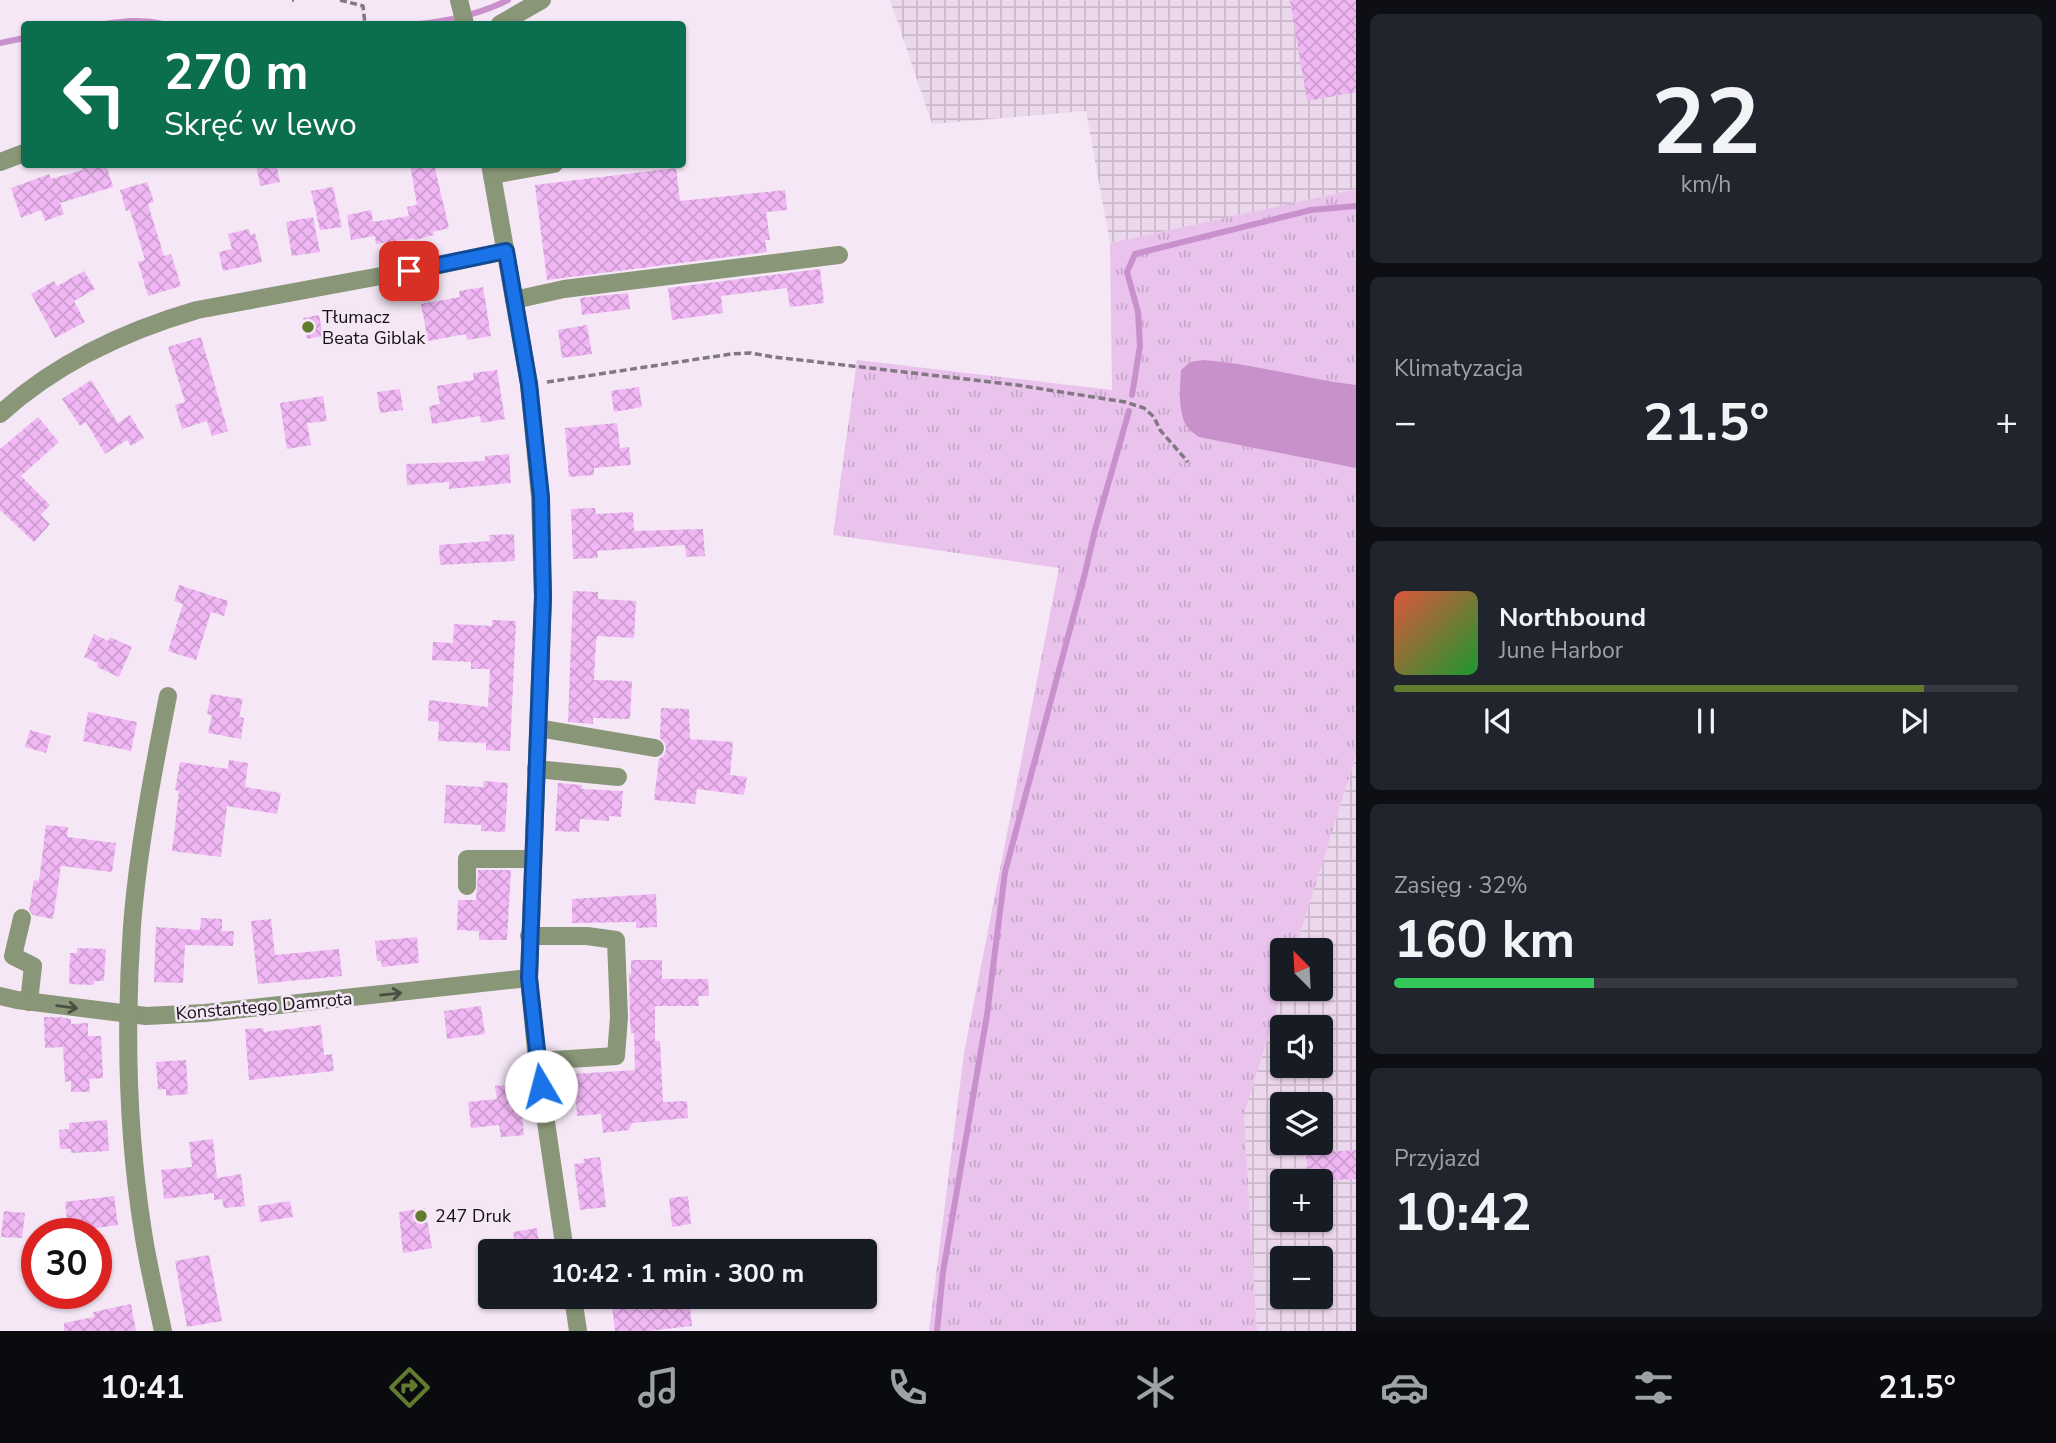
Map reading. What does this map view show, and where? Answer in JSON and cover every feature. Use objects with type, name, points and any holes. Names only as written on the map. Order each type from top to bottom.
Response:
[{"type":"street","points":[[505,21],[542,0]]},
{"type":"street","points":[[460,3],[464,21]]},
{"type":"street","points":[[0,162],[21,154]]},
{"type":"street","points":[[512,168],[491,170],[529,384],[541,497],[543,597],[529,978],[537,1061],[563,1239]]},
{"type":"street","points":[[0,414],[39,383],[91,351],[171,318],[197,310],[506,251]]},
{"type":"street","points":[[514,300],[564,289],[839,255]]},
{"type":"street","points":[[163,1331],[143,1231],[134,1161],[128,1014],[132,924],[142,845],[169,696]]},
{"type":"street","points":[[538,728],[655,748]]},
{"type":"street","points":[[536,769],[618,777]]},
{"type":"street","points":[[467,886],[467,859],[533,859]]},
{"type":"street","points":[[22,918],[13,956],[33,966],[29,1002]]},
{"type":"street","points":[[529,936],[587,936],[617,940],[619,1017],[616,1056],[537,1061]]},
{"type":"street","name":"Konstantego Damrota","points":[[0,996],[146,1016],[219,1012],[529,978]]},
{"type":"street","points":[[575,1309],[578,1331]]},
{"type":"path","points":[[340,0],[363,6],[365,21]]},
{"type":"path","points":[[529,384],[751,353],[774,358],[1017,385],[1125,402],[1144,408],[1154,417],[1160,430],[1188,462]]},
{"type":"shaded area","points":[[890,0],[1356,0],[1356,189],[1110,243],[1086,111],[932,124]]},
{"type":"shaded area","points":[[1203,360],[1356,385],[1356,468],[1199,437],[1186,426],[1182,415],[1181,370],[1190,362]]},
{"type":"shaded area","points":[[1356,756],[1356,1331],[1257,1331],[1244,1115],[1270,1031],[1270,1078],[1333,1078],[1333,1015],[1275,1015],[1279,1001],[1334,1001],[1334,938],[1299,938]]},
{"type":"green space","points":[[1356,189],[1356,756],[1299,938],[1270,938],[1270,1001],[1279,1001],[1275,1015],[1270,1015],[1270,1031],[1244,1115],[1257,1331],[929,1331],[964,1053],[1059,568],[833,535],[857,360],[1112,390],[1110,243]]},
{"type":"building","points":[[1290,0],[1356,0],[1356,92],[1307,101]]},
{"type":"building","points":[[107,168],[113,187],[60,203],[64,214],[45,221],[41,210],[21,218],[11,188],[49,174],[51,179],[83,170]]},
{"type":"building","points":[[257,168],[277,168],[280,182],[260,186]]},
{"type":"building","points":[[411,168],[435,168],[449,228],[415,240],[376,244],[375,236],[351,240],[347,215],[371,210],[373,222],[409,216],[407,207],[417,205]]},
{"type":"building","points":[[676,168],[680,201],[785,190],[787,210],[766,212],[770,240],[765,240],[767,252],[547,280],[535,185]]},
{"type":"building","points":[[147,182],[154,202],[148,204],[164,256],[171,254],[181,286],[148,296],[138,262],[145,260],[130,210],[126,211],[120,190]]},
{"type":"building","points":[[333,187],[342,227],[320,230],[311,191]]},
{"type":"building","points":[[313,217],[320,252],[292,256],[286,222]]},
{"type":"building","points":[[249,229],[250,235],[255,233],[262,262],[223,271],[219,252],[232,249],[228,234]]},
{"type":"building","points":[[820,269],[824,303],[790,307],[787,288],[721,296],[723,313],[672,320],[668,288]]},
{"type":"building","points":[[84,271],[95,289],[74,301],[85,322],[55,338],[31,294],[54,281],[57,286]]},
{"type":"building","points":[[483,287],[491,336],[467,340],[466,334],[428,341],[421,304],[460,297],[459,291]]},
{"type":"building","points":[[628,293],[630,309],[582,315],[580,298]]},
{"type":"building","points":[[319,315],[323,336],[307,339],[303,318]]},
{"type":"building","points":[[587,325],[592,354],[562,358],[558,330]]},
{"type":"building","points":[[201,337],[228,431],[212,436],[207,421],[182,429],[175,405],[185,402],[168,347]]},
{"type":"building","points":[[497,370],[505,419],[481,423],[480,416],[432,424],[429,406],[440,404],[437,386],[474,380],[473,373]]},
{"type":"building","points":[[91,380],[118,423],[130,415],[144,438],[131,446],[127,440],[105,454],[86,422],[80,426],[62,399]]},
{"type":"building","points":[[639,387],[642,407],[614,412],[611,391]]},
{"type":"building","points":[[400,389],[403,410],[380,413],[377,392]]},
{"type":"building","points":[[323,396],[327,421],[307,423],[311,445],[287,449],[280,403]]},
{"type":"building","points":[[38,417],[59,442],[21,476],[50,505],[41,515],[50,524],[34,542],[0,510],[0,449]]},
{"type":"building","points":[[617,423],[620,448],[629,447],[631,465],[594,468],[594,475],[569,477],[565,428]]},
{"type":"building","points":[[509,454],[511,483],[449,489],[449,482],[407,485],[406,464],[485,461],[485,456]]},
{"type":"building","points":[[595,508],[596,514],[633,512],[634,531],[703,529],[705,556],[686,557],[685,545],[597,551],[598,558],[573,559],[571,509]]},
{"type":"building","points":[[514,534],[515,561],[440,565],[439,545],[490,541],[489,535]]},
{"type":"building","points":[[179,585],[228,601],[224,616],[211,612],[196,660],[168,651],[183,604],[174,601]]},
{"type":"building","points":[[573,591],[598,592],[598,599],[636,601],[634,638],[597,636],[594,680],[632,681],[630,719],[593,718],[593,724],[568,722]]},
{"type":"building","points":[[492,620],[516,621],[510,751],[486,750],[486,743],[438,741],[439,722],[428,721],[429,700],[488,707],[490,669],[471,669],[471,662],[432,660],[433,642],[453,643],[454,624],[492,626]]},
{"type":"building","points":[[94,634],[108,641],[110,637],[132,647],[119,677],[97,667],[98,663],[84,657]]},
{"type":"building","points":[[211,694],[243,699],[239,717],[244,718],[241,739],[208,733],[212,715],[207,714]]},
{"type":"building","points":[[661,708],[689,709],[690,739],[733,742],[730,775],[747,777],[744,795],[697,789],[695,804],[654,800],[659,759],[666,749],[660,738]]},
{"type":"building","points":[[88,712],[137,722],[131,751],[83,741]]},
{"type":"building","points":[[30,730],[51,736],[46,753],[25,747]]},
{"type":"building","points":[[229,760],[248,763],[245,787],[281,793],[277,814],[227,806],[221,857],[172,851],[179,791],[175,790],[180,762],[228,769]]},
{"type":"building","points":[[484,781],[508,783],[505,832],[481,831],[481,825],[444,823],[446,785],[483,787]]},
{"type":"building","points":[[558,783],[582,785],[582,789],[623,791],[621,817],[609,816],[609,821],[580,819],[579,832],[555,831]]},
{"type":"building","points":[[46,825],[68,827],[67,837],[116,843],[112,872],[61,866],[53,919],[33,915],[29,910],[34,880],[39,881]]},
{"type":"building","points":[[478,870],[511,870],[507,940],[479,940],[479,931],[457,930],[458,900],[476,900]]},
{"type":"building","points":[[656,894],[657,927],[636,928],[636,922],[572,923],[572,899]]},
{"type":"building","points":[[201,918],[222,919],[222,931],[234,931],[233,946],[185,945],[183,983],[154,982],[156,927],[200,930]]},
{"type":"building","points":[[271,919],[275,955],[339,949],[342,976],[258,984],[251,921]]},
{"type":"building","points":[[417,937],[419,963],[382,967],[381,961],[377,961],[375,941]]},
{"type":"building","points":[[77,948],[106,949],[104,981],[94,981],[93,985],[69,984],[70,953],[77,953]]},
{"type":"building","points":[[631,960],[662,960],[662,979],[708,979],[709,996],[698,996],[699,1006],[655,1006],[655,1041],[660,1041],[663,1102],[687,1101],[688,1118],[632,1123],[629,1130],[603,1133],[601,1114],[577,1116],[574,1074],[635,1070],[634,1033],[631,1033],[630,1020]]},
{"type":"building","points":[[481,1006],[485,1034],[447,1039],[444,1011]]},
{"type":"building","points":[[44,1017],[71,1019],[71,1024],[88,1023],[88,1036],[101,1036],[103,1078],[89,1079],[90,1092],[71,1092],[71,1081],[65,1082],[63,1047],[45,1048]]},
{"type":"building","points":[[321,1025],[324,1055],[332,1054],[334,1071],[249,1080],[245,1029],[263,1028],[264,1032]]},
{"type":"building","points":[[186,1060],[188,1094],[166,1096],[166,1089],[158,1090],[156,1062]]},
{"type":"building","points":[[519,1083],[524,1135],[501,1137],[499,1125],[471,1128],[468,1102],[497,1099],[495,1086]]},
{"type":"building","points":[[107,1120],[109,1151],[71,1153],[71,1149],[60,1149],[59,1130],[69,1129],[69,1123]]},
{"type":"building","points":[[213,1139],[217,1178],[241,1174],[245,1206],[224,1208],[222,1199],[214,1200],[214,1193],[164,1199],[161,1170],[192,1167],[189,1142]]},
{"type":"building","points":[[1356,1150],[1356,1179],[1333,1180],[1333,1169],[1307,1169],[1306,1155],[1333,1155],[1333,1151]]},
{"type":"building","points":[[600,1157],[606,1207],[580,1210],[574,1164],[584,1163],[583,1159]]},
{"type":"building","points":[[114,1196],[118,1225],[112,1226],[112,1218],[67,1218],[65,1202]]},
{"type":"building","points":[[688,1196],[691,1224],[672,1227],[669,1198]]},
{"type":"building","points":[[290,1201],[293,1217],[260,1222],[258,1206]]},
{"type":"building","points":[[425,1208],[432,1248],[403,1253],[399,1212]]},
{"type":"building","points":[[4,1211],[25,1213],[24,1218],[21,1218],[21,1238],[1,1237]]},
{"type":"building","points":[[537,1228],[538,1239],[514,1239],[513,1232]]},
{"type":"building","points":[[209,1255],[222,1321],[187,1327],[175,1261]]},
{"type":"building","points":[[131,1304],[136,1331],[64,1331],[64,1323],[94,1317],[93,1312]]},
{"type":"building","points":[[612,1309],[690,1309],[692,1326],[649,1331],[615,1331]]},
{"type":"waterway","points":[[441,21],[464,16],[508,0]]},
{"type":"waterway","points":[[134,21],[148,21]]},
{"type":"waterway","points":[[0,43],[21,39]]},
{"type":"waterway","points":[[1132,395],[1140,346],[1138,312],[1127,272],[1135,254],[1311,210],[1356,206]]},
{"type":"waterway","points":[[937,1331],[943,1272],[987,1015],[1005,872],[1129,411]]},
{"type":"place","name":"Tłumacz Beata Giblak","points":[[308,327]]},
{"type":"place","name":"247 Druk","points":[[421,1216]]},
{"type":"route","points":[[409,271],[506,251],[529,384],[541,497],[543,597],[529,936],[529,978],[541,1086]]}]
